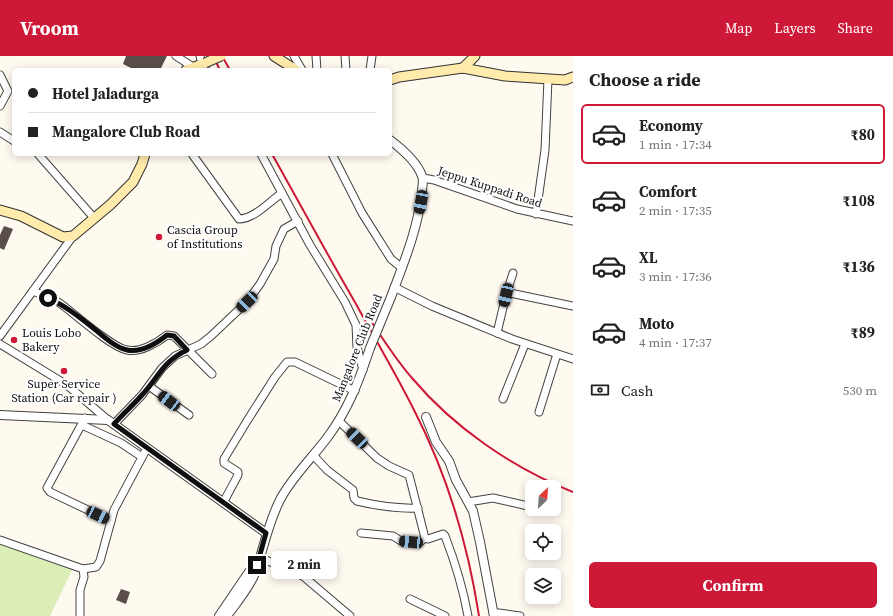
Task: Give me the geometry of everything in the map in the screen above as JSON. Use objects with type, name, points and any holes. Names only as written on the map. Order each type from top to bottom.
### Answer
[{"type":"main road","points":[[199,65],[221,56]]},
{"type":"main road","points":[[274,56],[293,68]]},
{"type":"main road","points":[[463,68],[476,56]]},
{"type":"main road","points":[[392,79],[399,77],[463,68],[505,76],[565,80],[573,77]]},
{"type":"main road","points":[[0,210],[21,216],[63,237],[73,236],[133,182],[144,156]]},
{"type":"street","points":[[176,56],[199,65]]},
{"type":"street","points":[[294,56],[301,68]]},
{"type":"street","points":[[316,56],[317,68]]},
{"type":"street","points":[[345,56],[346,68]]},
{"type":"street","points":[[370,68],[372,56]]},
{"type":"street","points":[[0,75],[8,91],[0,106]]},
{"type":"street","points":[[536,214],[545,150],[548,79]]},
{"type":"street","points":[[0,132],[12,140]]},
{"type":"street","points":[[392,142],[418,167],[423,178]]},
{"type":"street","points":[[40,156],[94,218]]},
{"type":"street","points":[[193,156],[239,219],[247,219],[255,215],[282,193]]},
{"type":"street","points":[[262,156],[310,245],[345,302],[356,325],[357,347],[363,370]]},
{"type":"street","points":[[333,156],[362,213],[391,259],[402,268]]},
{"type":"street","name":"Jeppu Kuppadi Road","points":[[423,178],[434,180],[517,209],[573,221]]},
{"type":"street","name":"Mangalore Club Road","points":[[227,616],[255,574],[266,533],[280,499],[292,481],[339,421],[355,391],[370,348],[413,239],[421,202],[423,178]]},
{"type":"street","points":[[0,416],[84,422],[111,422],[142,395],[162,368],[175,356],[201,344],[247,302],[260,284],[274,259],[276,246],[284,229],[298,221]]},
{"type":"street","points":[[0,336],[73,236]]},
{"type":"street","points":[[497,333],[513,273]]},
{"type":"street","points":[[394,287],[432,306],[497,333],[525,344],[573,358]]},
{"type":"street","points":[[33,291],[59,303],[105,337],[127,350],[135,351],[160,341],[167,335],[174,336],[212,374]]},
{"type":"street","points":[[506,295],[510,293],[573,306]]},
{"type":"street","points":[[0,344],[67,385],[111,422],[266,533]]},
{"type":"street","points":[[503,399],[525,344]]},
{"type":"street","points":[[539,412],[557,354]]},
{"type":"street","points":[[223,503],[238,475],[238,472],[224,462],[224,459],[275,377],[287,362],[295,362],[355,391]]},
{"type":"street","points":[[149,386],[189,416]]},
{"type":"street","points":[[426,416],[436,442],[449,461],[456,480],[473,511],[493,615],[499,613],[520,616]]},
{"type":"street","points":[[339,421],[377,458],[389,466],[409,475],[418,508],[420,525],[425,538]]},
{"type":"street","points":[[84,422],[142,457]]},
{"type":"street","points":[[84,422],[47,488],[50,492],[111,521]]},
{"type":"street","points":[[0,540],[83,569],[96,567],[100,561],[111,521],[124,489],[146,448]]},
{"type":"street","points":[[313,455],[327,470],[353,490],[354,498],[357,501],[380,507],[400,509],[418,508]]},
{"type":"street","points":[[468,502],[493,498],[525,505]]},
{"type":"street","points":[[361,533],[394,536],[402,541],[420,542],[425,538],[428,539],[443,534],[445,536],[464,593],[468,616]]},
{"type":"street","points":[[259,557],[303,576],[350,616]]},
{"type":"street","name":"Mangalore Club Road","points":[[219,616],[259,557]]},
{"type":"street","points":[[80,616],[80,590],[84,577],[83,569]]},
{"type":"street","points":[[410,599],[445,616]]},
{"type":"green space","points":[[0,544],[72,570],[50,616],[0,616]]},
{"type":"building","points":[[126,56],[167,56],[161,68],[131,68],[123,64]]},
{"type":"building","points":[[4,226],[13,229],[4,250],[0,248],[0,235]]},
{"type":"building","points":[[312,555],[322,559],[315,574],[306,570]]},
{"type":"building","points":[[121,589],[130,592],[126,604],[116,600]]},
{"type":"railway","points":[[213,56],[219,68]]},
{"type":"railway","points":[[222,56],[229,68]]},
{"type":"railway","points":[[273,156],[393,370],[426,434],[437,459],[455,510],[469,563],[479,616]]},
{"type":"railway","points":[[371,321],[406,371],[446,414],[486,445],[507,459],[528,471],[573,492]]},
{"type":"place","name":"Cascia Group of Institutions","points":[[159,237]]},
{"type":"place","name":"Louis Lobo Bakery","points":[[14,340]]},
{"type":"place","name":"Super Service Station (Car repair )","points":[[64,371]]},
{"type":"route","points":[[48,298],[59,303],[115,345],[127,350],[135,351],[147,347],[160,341],[167,335],[174,336],[187,350],[175,356],[162,368],[142,395],[114,424],[266,533],[257,565]]}]
